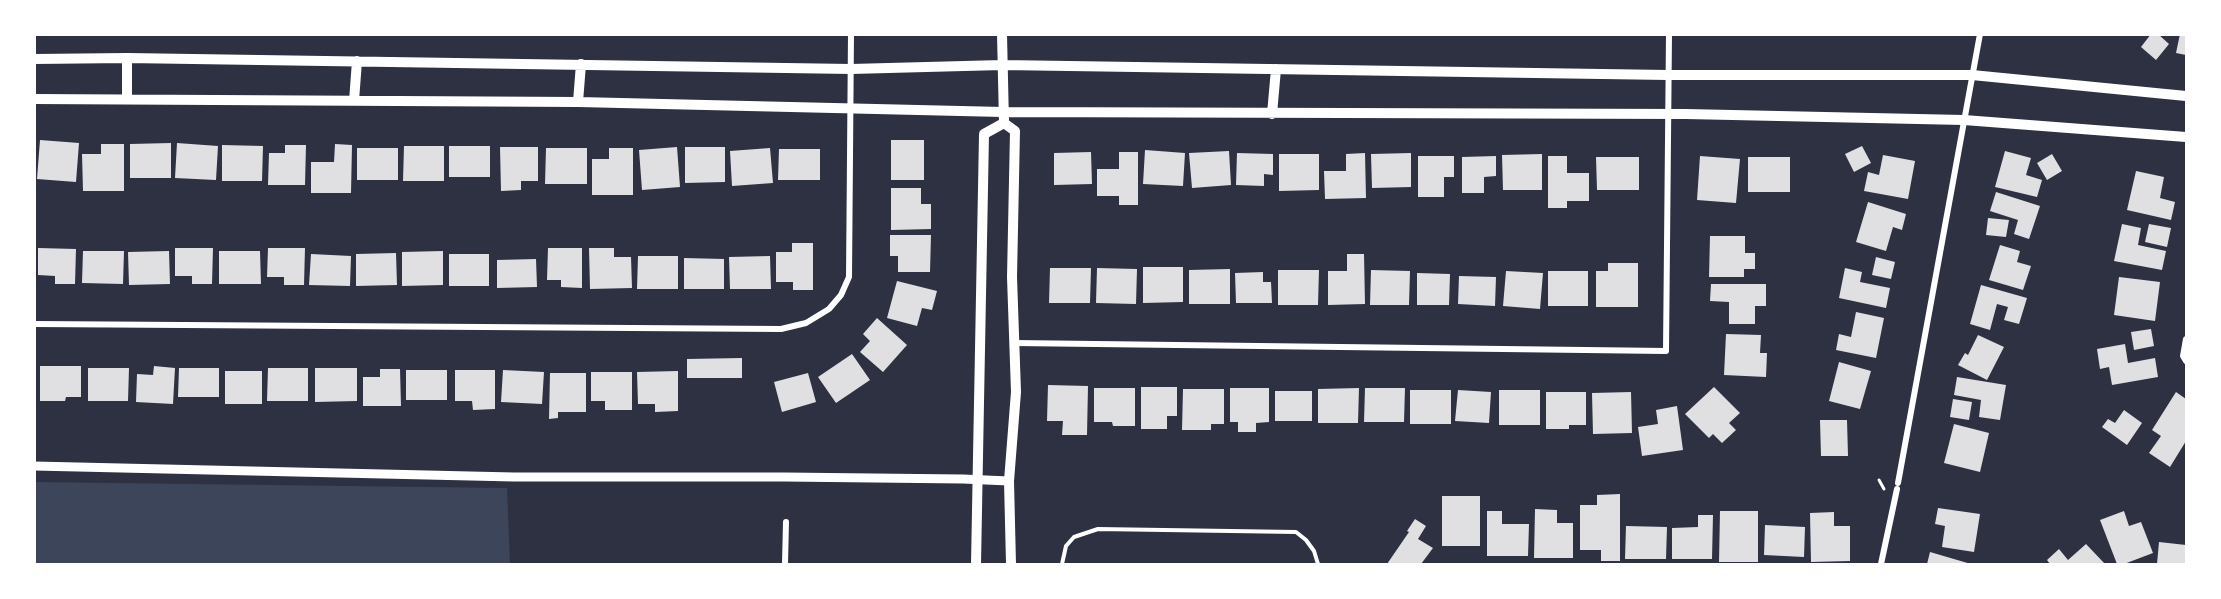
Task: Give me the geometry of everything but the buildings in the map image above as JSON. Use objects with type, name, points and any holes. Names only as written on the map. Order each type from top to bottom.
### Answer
[{"type":"main road","points":[[1002,34],[1004,118],[1015,131],[1012,277],[1016,392],[1009,481],[1011,564]]},
{"type":"main road","points":[[34,59],[127,58],[851,69],[1002,65],[1668,75],[1972,75],[2187,96]]},
{"type":"main road","points":[[127,58],[127,99]]},
{"type":"main road","points":[[354,101],[357,61]]},
{"type":"main road","points":[[579,102],[581,64]]},
{"type":"main road","points":[[1272,114],[1276,69]]},
{"type":"main road","points":[[34,99],[579,102],[851,108],[1004,118],[1272,114],[1670,114],[1964,120],[2187,137]]},
{"type":"main road","points":[[976,564],[984,134],[1004,118]]},
{"type":"street","points":[[34,324],[781,329],[806,323],[829,309],[841,295],[849,277],[851,34]]},
{"type":"street","points":[[1014,343],[1666,351],[1669,34]]},
{"type":"street","points":[[1881,564],[1980,34]]},
{"type":"street","points":[[2187,339],[2182,356],[2187,361]]},
{"type":"street","points":[[34,466],[514,477],[1009,481]]},
{"type":"street","points":[[785,564],[786,522]]},
{"type":"lane","points":[[1062,564],[1066,546],[1074,537],[1098,529],[1296,532],[1314,551],[1318,564]]},
{"type":"path","points":[[1879,480],[1884,489]]},
{"type":"shaded area","points":[[35,482],[507,488],[510,564],[35,564]]}]
